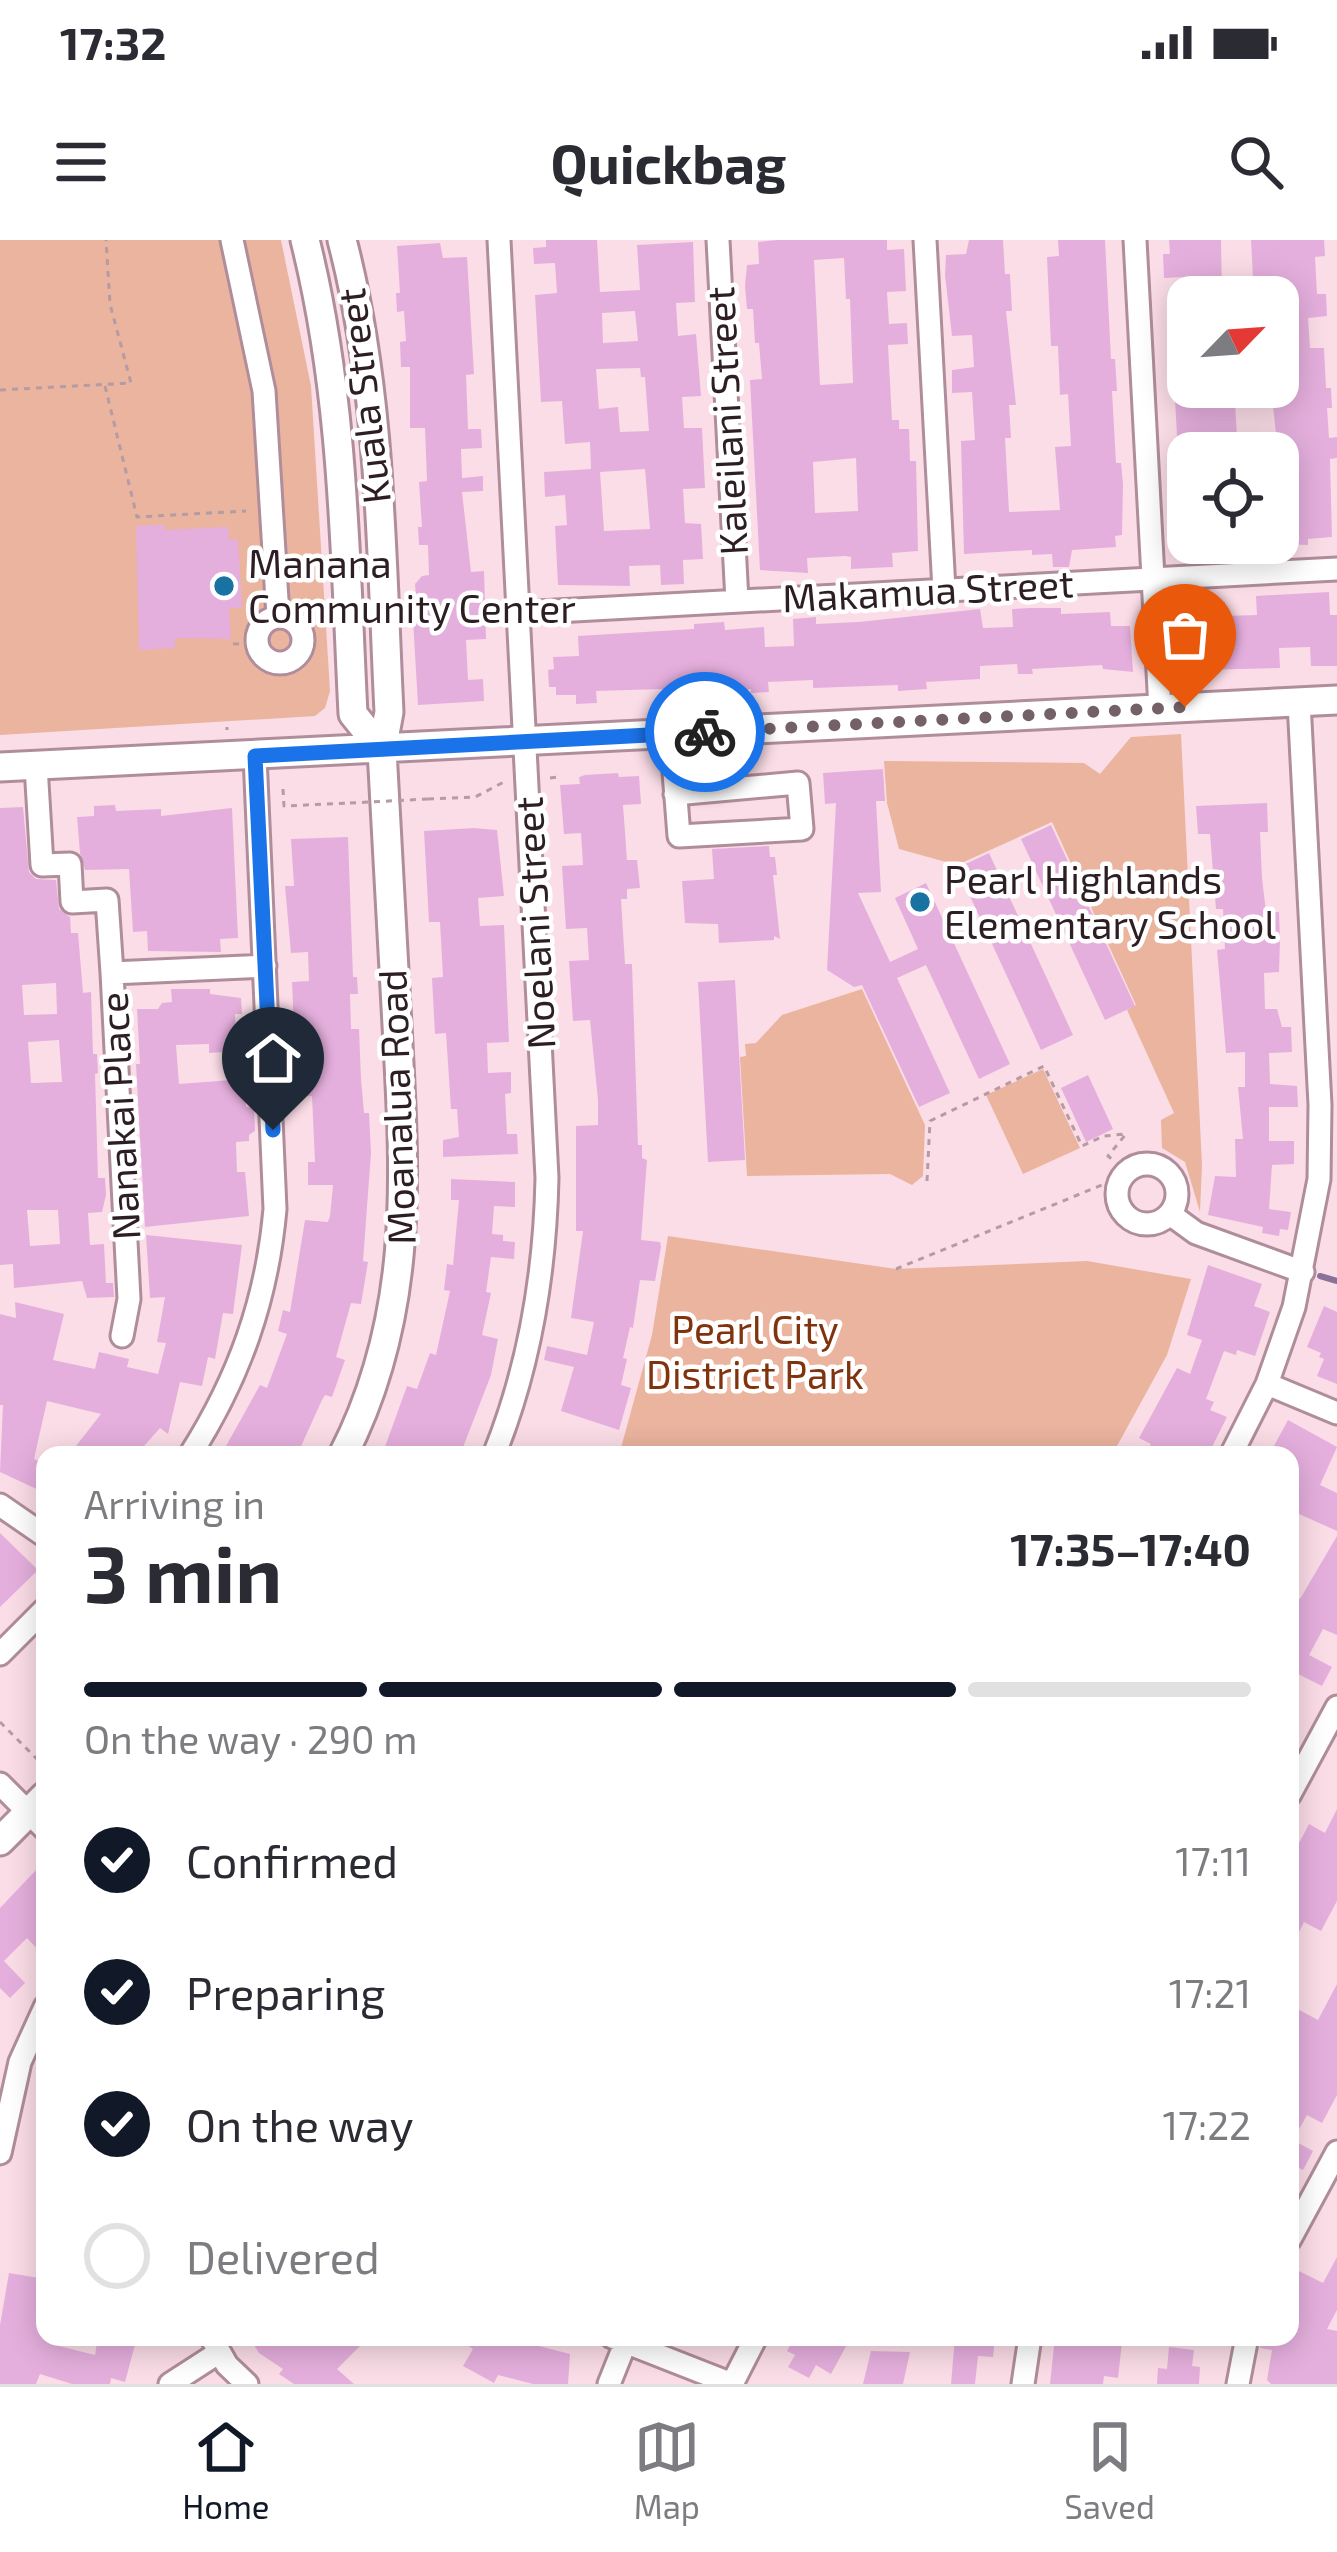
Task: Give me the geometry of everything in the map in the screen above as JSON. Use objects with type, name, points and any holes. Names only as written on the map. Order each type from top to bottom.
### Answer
[{"type":"main road","name":"Kuala Street","points":[[305,240],[332,373],[353,714],[382,750]]},
{"type":"main road","name":"Kuala Street","points":[[342,240],[360,323],[375,443],[389,712],[382,750]]},
{"type":"main road","points":[[0,767],[1337,700]]},
{"type":"main road","name":"Moanalua Road","points":[[347,1446],[363,1412],[396,1301],[403,1228],[382,750]]},
{"type":"main road","points":[[0,1841],[36,1815]]},
{"type":"street","points":[[232,240],[264,391],[278,616]]},
{"type":"street","name":"Noelani Street","points":[[497,1446],[532,1333],[546,1235],[545,1105],[499,240]]},
{"type":"street","name":"Kaleilani Street","points":[[718,240],[737,601]]},
{"type":"street","points":[[925,240],[944,590]]},
{"type":"street","points":[[1135,240],[1160,709]]},
{"type":"street","name":"Makamua Street","points":[[520,613],[1337,569]]},
{"type":"street","points":[[278,616],[299,626],[304,642],[297,656],[274,662],[261,653],[257,643],[263,623],[278,616]]},
{"type":"street","points":[[1236,1446],[1267,1384],[1303,1272],[1328,1160],[1299,702]]},
{"type":"street","points":[[671,734],[675,794],[679,836],[802,829],[797,783],[675,794]]},
{"type":"street","points":[[195,1446],[239,1365],[253,1328],[272,1246],[275,1171],[255,756]]},
{"type":"street","points":[[36,766],[42,866],[70,864],[72,902],[107,900],[112,973]]},
{"type":"street","name":"Nanakai Place","points":[[122,1336],[128,1299],[112,973],[265,966]]},
{"type":"street","points":[[1147,1164],[1165,1170],[1176,1186],[1170,1214],[1154,1224],[1134,1221],[1120,1207],[1118,1187],[1129,1171],[1147,1164]]},
{"type":"street","points":[[1170,1214],[1196,1233],[1303,1272]]},
{"type":"street","points":[[1267,1384],[1337,1414]]},
{"type":"street","points":[[0,1505],[36,1530]]},
{"type":"street","points":[[0,1654],[36,1618]]},
{"type":"street","points":[[1299,1777],[1337,1707]]},
{"type":"street","points":[[0,1784],[36,1809]]},
{"type":"street","points":[[1,2142],[20,2062],[36,2027]]},
{"type":"street","points":[[1299,2223],[1337,2152]]},
{"type":"street","points":[[170,2384],[213,2346]]},
{"type":"street","points":[[215,2346],[248,2384]]},
{"type":"street","points":[[609,2384],[617,2346]]},
{"type":"street","points":[[634,2346],[732,2384],[751,2346]]},
{"type":"street","points":[[1023,2384],[1029,2346]]},
{"type":"street","points":[[1238,2384],[1245,2346]]},
{"type":"path","points":[[0,390],[130,382],[110,304],[106,240]]},
{"type":"path","points":[[104,384],[137,517],[246,512]]},
{"type":"path","points":[[233,644],[257,643]]},
{"type":"path","points":[[550,778],[557,777],[556,772]]},
{"type":"path","points":[[284,789],[284,806],[291,806],[476,796],[504,782]]},
{"type":"path","points":[[927,1181],[930,1121],[1045,1066],[1082,1146],[1104,1136],[1126,1134],[1108,1156],[1115,1162]]},
{"type":"path","points":[[896,1268],[1102,1185],[1118,1187]]},
{"type":"path","points":[[0,1722],[36,1758]]},
{"type":"green space","points":[[0,240],[281,240],[311,386],[330,691],[325,708],[315,716],[0,735]]},
{"type":"green space","points":[[1181,734],[1202,1165],[1200,1212],[1185,1162],[1162,1148],[1161,1120],[1174,1113],[1127,1010],[1136,1005],[1052,822],[957,865],[899,849],[887,803],[884,761],[1084,763],[1100,774],[1131,737]]},
{"type":"green space","points":[[862,989],[925,1125],[923,1176],[912,1185],[890,1174],[747,1176],[740,1057],[746,1056],[745,1044],[756,1043],[782,1015]]},
{"type":"green space","points":[[1043,1069],[1080,1148],[1023,1174],[986,1095]]},
{"type":"green space","name":"Pearl City District Park","points":[[668,1236],[896,1269],[1087,1261],[1191,1279],[1167,1355],[1117,1446],[621,1446],[652,1335]]},
{"type":"building","points":[[546,240],[597,240],[600,292],[640,290],[637,245],[693,242],[695,302],[676,303],[678,336],[696,334],[701,396],[682,397],[684,428],[702,428],[705,488],[683,489],[685,523],[701,524],[703,559],[683,560],[684,584],[661,585],[660,565],[629,566],[630,586],[558,585],[555,526],[567,525],[565,495],[545,497],[544,472],[591,469],[590,442],[565,444],[562,401],[541,402],[535,295],[557,293],[555,263],[534,264],[533,248],[546,247]],"holes":[[[635,311],[638,341],[603,343],[602,313]],[[640,368],[645,377],[649,431],[620,432],[618,407],[599,409],[596,369]],[[645,469],[650,529],[604,531],[600,472]]]},
{"type":"building","points":[[887,240],[887,250],[904,249],[906,291],[887,292],[889,324],[907,323],[908,344],[888,345],[892,420],[899,420],[899,429],[909,429],[910,461],[916,461],[918,551],[892,553],[893,567],[851,569],[851,557],[845,556],[807,558],[808,573],[760,570],[750,380],[762,379],[753,309],[747,309],[745,286],[747,265],[759,264],[758,242]],"holes":[[[844,258],[853,383],[820,385],[814,260]],[[856,458],[858,511],[815,513],[813,462]]]},
{"type":"building","points":[[969,240],[1003,240],[1005,274],[1010,274],[1012,311],[1006,311],[1016,405],[1009,405],[1011,438],[1005,438],[1009,512],[1060,510],[1055,447],[1071,446],[1068,394],[1060,395],[1058,346],[1051,346],[1047,257],[1059,256],[1058,240],[1105,240],[1117,391],[1112,391],[1116,463],[1121,463],[1123,484],[1122,535],[1115,536],[1116,547],[1072,550],[1069,567],[1053,567],[1052,554],[1032,555],[1032,550],[964,554],[961,441],[975,440],[972,392],[952,393],[952,370],[974,367],[972,335],[952,336],[945,275],[946,255],[966,254]]},
{"type":"building","points":[[1169,240],[1221,240],[1222,276],[1164,278],[1163,254],[1170,254]]},
{"type":"building","points":[[1251,240],[1324,240],[1325,256],[1315,257],[1317,294],[1326,294],[1327,316],[1308,318],[1310,348],[1324,348],[1326,388],[1331,388],[1329,438],[1337,437],[1337,458],[1330,459],[1332,537],[1308,539],[1308,545],[1299,545],[1299,432],[1276,432],[1273,408],[1299,408],[1299,276],[1253,276]]},
{"type":"building","points":[[440,243],[443,258],[467,257],[474,374],[466,375],[468,429],[481,429],[482,448],[461,449],[462,478],[483,476],[483,491],[462,492],[471,572],[484,571],[486,639],[466,640],[468,680],[483,679],[484,701],[418,705],[415,584],[429,575],[428,545],[419,545],[418,527],[422,527],[419,482],[427,481],[425,428],[410,428],[410,367],[401,367],[400,342],[406,341],[404,311],[397,312],[397,246]]},
{"type":"building","points":[[1175,408],[1235,408],[1237,432],[1177,432]]},
{"type":"building","name":"Manana Community Center","points":[[164,525],[165,530],[228,527],[229,540],[238,539],[242,608],[229,608],[231,639],[175,638],[175,648],[139,650],[136,526]]},
{"type":"building","points":[[1329,592],[1330,615],[1337,615],[1337,666],[1311,666],[1310,647],[1279,648],[1280,668],[1194,670],[1192,623],[1204,622],[1203,603],[1225,602],[1225,616],[1257,615],[1256,596]]},
{"type":"building","points":[[1061,608],[1061,614],[1110,612],[1111,626],[1130,626],[1133,672],[1103,669],[1102,665],[1018,674],[1017,664],[980,666],[980,679],[926,682],[927,689],[898,691],[898,685],[813,688],[813,680],[768,682],[769,692],[751,693],[751,689],[699,692],[698,688],[596,691],[597,703],[576,704],[576,695],[556,695],[556,687],[549,687],[553,657],[579,656],[578,636],[694,629],[694,624],[724,622],[725,630],[764,627],[765,647],[794,646],[793,619],[816,617],[816,624],[859,622],[980,609],[983,628],[1013,627],[1012,609]]},
{"type":"building","points":[[883,769],[885,801],[876,801],[881,892],[858,893],[890,962],[918,949],[895,898],[926,883],[1010,1064],[979,1079],[926,965],[897,978],[950,1093],[919,1107],[862,985],[854,987],[827,970],[836,803],[825,804],[823,773]]},
{"type":"building","points":[[618,773],[619,777],[639,776],[641,804],[623,805],[627,860],[637,860],[640,888],[627,889],[627,899],[621,899],[625,964],[632,964],[638,1145],[647,1160],[641,1240],[660,1242],[661,1247],[655,1281],[640,1280],[623,1358],[627,1359],[621,1385],[631,1388],[619,1430],[561,1411],[574,1367],[544,1360],[547,1346],[587,1355],[594,1322],[571,1318],[583,1231],[576,1231],[576,1126],[598,1125],[598,1100],[590,1020],[573,1021],[569,961],[589,960],[587,928],[566,929],[562,866],[583,865],[581,833],[564,834],[560,785],[580,784],[579,777],[585,775]]},
{"type":"building","points":[[1267,803],[1268,832],[1260,832],[1262,878],[1266,912],[1279,912],[1280,940],[1279,972],[1264,973],[1265,1009],[1277,1009],[1282,1027],[1291,1027],[1292,1052],[1269,1053],[1270,1084],[1297,1086],[1298,1107],[1269,1107],[1269,1141],[1294,1141],[1294,1164],[1272,1165],[1269,1209],[1291,1212],[1288,1230],[1280,1229],[1279,1236],[1262,1233],[1263,1227],[1208,1215],[1215,1176],[1236,1177],[1235,1139],[1243,1139],[1238,1087],[1245,1087],[1245,1052],[1226,1053],[1217,950],[1225,949],[1223,909],[1216,909],[1210,834],[1198,834],[1196,806]]},
{"type":"building","points":[[115,805],[116,811],[161,809],[161,816],[232,808],[238,938],[220,939],[221,952],[148,951],[147,931],[133,932],[129,869],[85,870],[77,817],[94,816],[94,806]]},
{"type":"building","points":[[23,807],[29,872],[36,879],[56,880],[59,909],[70,917],[71,933],[78,933],[83,993],[91,992],[98,1073],[98,1178],[105,1178],[106,1195],[102,1212],[88,1213],[90,1245],[104,1244],[106,1283],[113,1283],[114,1297],[87,1298],[82,1281],[14,1288],[13,1264],[0,1265],[0,808]],"holes":[[[56,983],[57,1014],[24,1015],[22,985]],[[59,1040],[62,1082],[31,1083],[28,1042]],[[27,1210],[58,1210],[60,1244],[30,1246]]]},
{"type":"building","points":[[1051,825],[1135,1006],[1105,1020],[1021,839]]},
{"type":"building","points":[[497,830],[504,896],[478,898],[480,926],[504,925],[509,1042],[487,1043],[488,1073],[511,1072],[511,1093],[505,1094],[507,1134],[517,1134],[518,1154],[443,1157],[443,1140],[459,1137],[457,1109],[451,1109],[446,1033],[435,1034],[432,978],[443,977],[440,922],[429,922],[424,831]]},
{"type":"building","points":[[348,837],[353,977],[357,977],[358,994],[350,994],[351,1029],[359,1029],[371,1153],[363,1261],[368,1262],[361,1304],[351,1303],[336,1357],[345,1360],[332,1397],[325,1395],[301,1446],[226,1446],[260,1385],[267,1388],[287,1334],[278,1331],[283,1310],[290,1312],[305,1220],[328,1222],[330,1216],[333,1185],[308,1185],[308,1162],[315,1162],[312,1096],[298,1097],[301,1047],[295,1048],[292,982],[309,981],[308,952],[291,953],[285,886],[294,886],[291,839]]},
{"type":"building","points":[[769,846],[770,857],[775,857],[780,939],[719,943],[718,924],[685,923],[682,881],[714,879],[712,849]]},
{"type":"building","points":[[989,853],[1073,1035],[1041,1050],[957,868]]},
{"type":"building","points":[[735,980],[745,1160],[708,1162],[698,982]]},
{"type":"building","points":[[171,989],[210,989],[210,994],[241,998],[242,1014],[235,1014],[237,1051],[209,1053],[209,1044],[176,1045],[179,1084],[245,1079],[246,1107],[254,1107],[255,1131],[249,1141],[236,1142],[237,1172],[245,1172],[249,1216],[145,1227],[137,1009],[158,1009],[172,1002]]},
{"type":"building","points":[[1088,1075],[1113,1129],[1086,1142],[1061,1088]]},
{"type":"building","points":[[451,1179],[515,1182],[515,1207],[494,1206],[492,1234],[515,1242],[514,1259],[491,1257],[486,1292],[491,1293],[482,1335],[498,1339],[491,1375],[463,1446],[385,1446],[407,1386],[417,1389],[430,1353],[436,1355],[450,1291],[444,1290],[447,1264],[453,1265],[459,1200],[451,1200]]},
{"type":"building","points":[[146,1235],[242,1245],[233,1314],[223,1313],[215,1359],[208,1357],[202,1386],[180,1382],[168,1434],[160,1428],[144,1446],[76,1446],[101,1414],[47,1401],[34,1459],[36,1489],[0,1472],[0,1314],[16,1318],[15,1302],[64,1314],[53,1360],[95,1369],[99,1352],[129,1359],[127,1367],[158,1374],[166,1343],[157,1342],[165,1297],[150,1298]]},
{"type":"building","points":[[1208,1265],[1262,1284],[1254,1306],[1270,1312],[1255,1356],[1224,1351],[1206,1399],[1214,1402],[1210,1410],[1227,1417],[1212,1446],[1150,1446],[1139,1438],[1177,1368],[1190,1374],[1202,1340],[1187,1335]]},
{"type":"building","points":[[1324,1306],[1337,1312],[1337,1384],[1317,1376],[1324,1359],[1307,1347]]},
{"type":"building","points":[[1288,1420],[1337,1447],[1320,1485],[1337,1493],[1337,1531],[1299,1514],[1299,1446],[1274,1446]]},
{"type":"building","points":[[0,1533],[36,1572],[0,1607]]},
{"type":"building","points":[[1337,1536],[1337,1635],[1323,1629],[1309,1655],[1332,1667],[1322,1686],[1299,1674],[1300,1599]]},
{"type":"building","points":[[1337,1809],[1337,1901],[1321,1931],[1304,1922],[1299,1932],[1299,1843],[1309,1824],[1325,1833]]},
{"type":"building","points":[[36,1870],[36,1948],[27,1938],[4,1961],[25,1983],[10,1998],[0,1988],[0,1908]]},
{"type":"building","points":[[1337,1984],[1337,2095],[1322,2123],[1307,2115],[1299,2129],[1299,2010],[1318,2020]]},
{"type":"building","points":[[1299,2143],[1313,2151],[1303,2170],[1299,2168]]},
{"type":"building","points":[[1337,2257],[1337,2310],[1327,2329],[1337,2331],[1337,2384],[1271,2384],[1267,2380],[1272,2350],[1260,2346],[1299,2346],[1299,2271],[1323,2283]]},
{"type":"building","points":[[9,2273],[36,2278],[36,2346],[95,2355],[96,2346],[135,2346],[125,2382],[111,2378],[110,2384],[72,2384],[40,2374],[36,2384],[0,2384],[0,2325]]},
{"type":"building","points":[[255,2346],[360,2346],[337,2369],[354,2384],[294,2384],[279,2374],[283,2369]]},
{"type":"building","points":[[468,2346],[539,2346],[570,2354],[568,2384],[533,2384],[498,2375],[494,2383],[463,2366],[473,2349]]},
{"type":"building","points":[[790,2346],[846,2346],[831,2374],[816,2365],[809,2378],[788,2367],[795,2355],[787,2351]]},
{"type":"building","points":[[954,2346],[994,2346],[993,2357],[978,2356],[975,2384],[951,2384]]},
{"type":"building","points":[[1054,2346],[1122,2346],[1118,2378],[1104,2376],[1103,2384],[1050,2384]]},
{"type":"building","points":[[1169,2347],[1194,2350],[1192,2366],[1200,2367],[1199,2384],[1157,2384],[1158,2368],[1167,2369]]},
{"type":"building","points":[[871,2351],[910,2352],[903,2384],[863,2384]]},
{"type":"waterway","points":[[1320,1276],[1337,1281]]},
{"type":"way so far","points":[[705,732],[1185,707]]},
{"type":"place","name":"Manana Community Center","points":[[224,586]]},
{"type":"place","name":"Pearl Highlands Elementary School","points":[[920,902]]},
{"type":"route","points":[[273,1130],[255,756],[705,732]]}]
